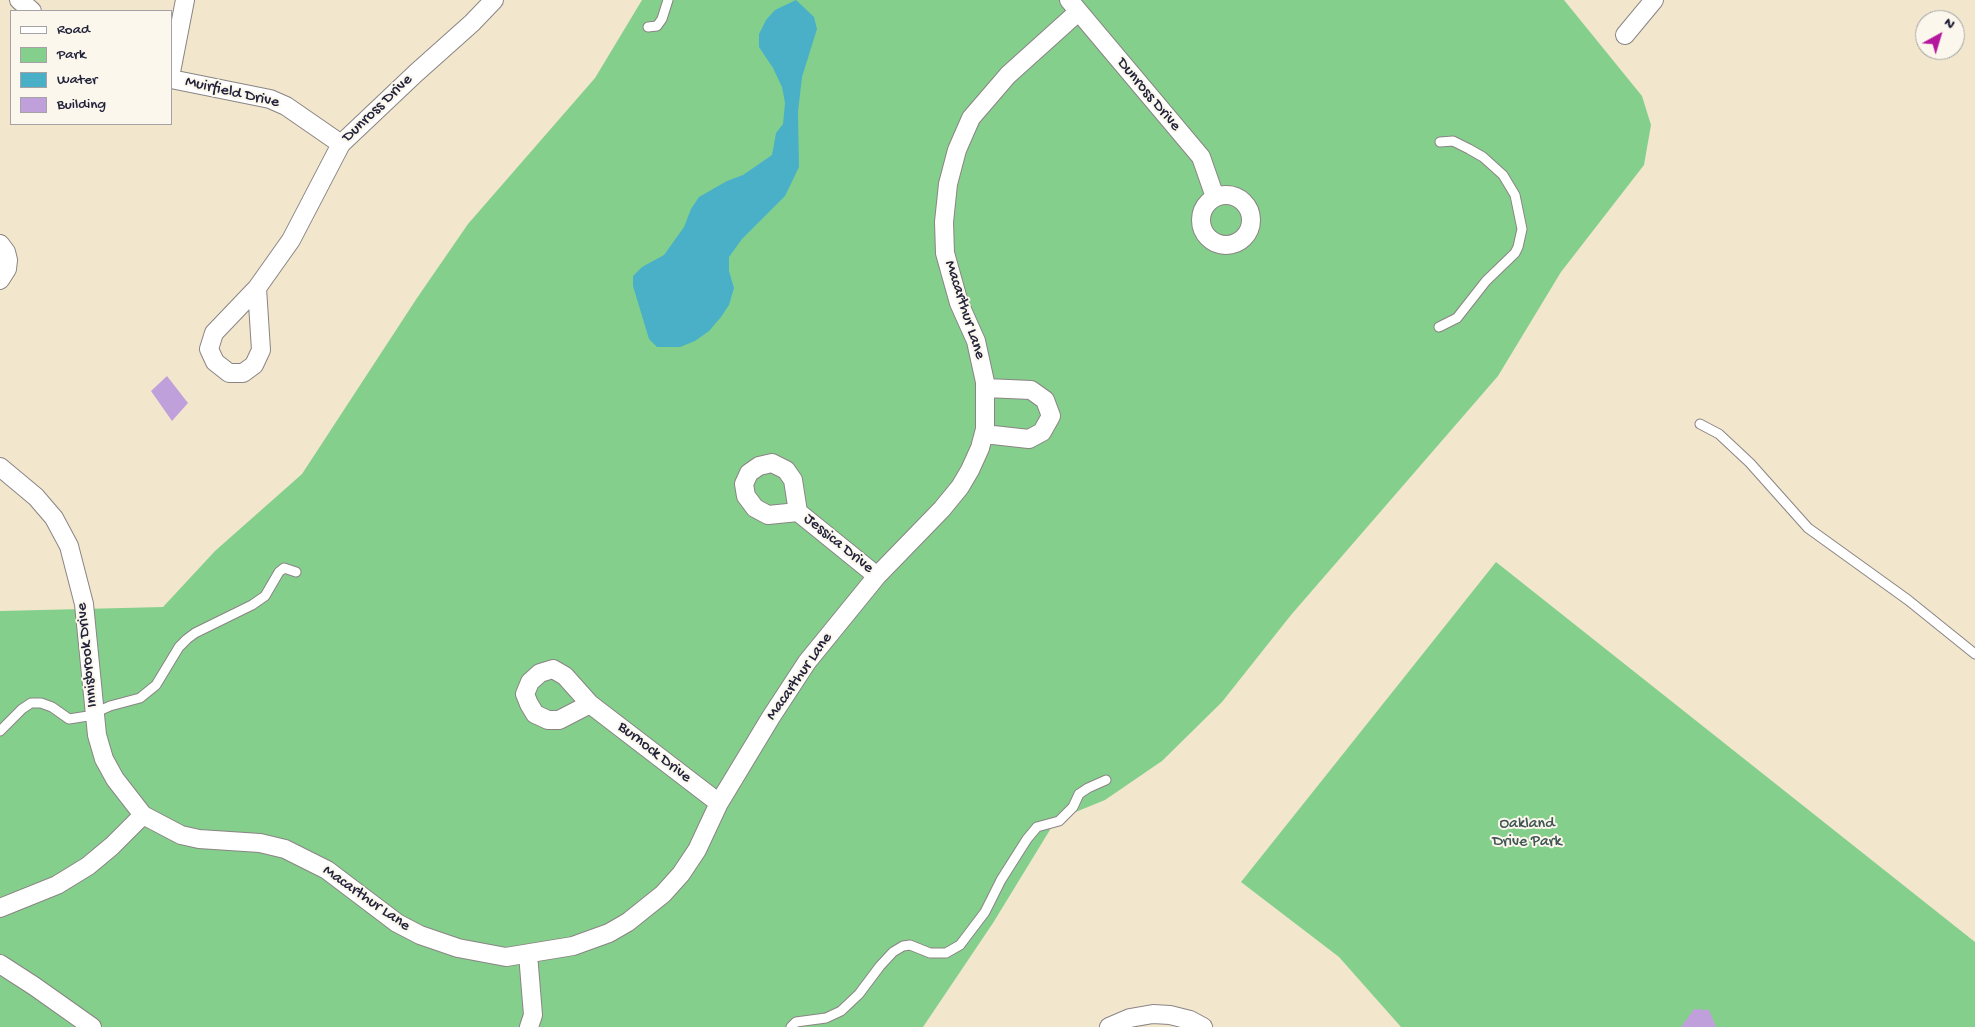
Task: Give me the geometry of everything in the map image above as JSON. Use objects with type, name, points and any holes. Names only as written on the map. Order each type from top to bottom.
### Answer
[{"type":"street","points":[[19,0],[31,10]]},
{"type":"street","points":[[172,67],[186,0]]},
{"type":"street","name":"Dunross Drive","points":[[257,288],[291,240],[341,144],[472,23],[494,0]]},
{"type":"street","points":[[1625,35],[1654,0]]},
{"type":"street","name":"Dunross Drive","points":[[1074,6],[1201,157],[1215,197]]},
{"type":"street","name":"Macarthur Lane","points":[[181,835],[199,839],[260,844],[285,849],[327,870],[397,923],[420,935],[485,954],[506,957],[573,946],[609,933],[628,922],[663,894],[681,874],[697,850],[719,803],[770,717],[807,662],[878,576],[942,509],[960,487],[980,448],[984,434],[986,388],[976,342],[959,303],[945,253],[944,222],[948,184],[957,150],[971,118],[1008,75],[1074,6]]},
{"type":"street","name":"Muirfield Drive","points":[[172,80],[270,99],[286,106],[341,144]]},
{"type":"street","points":[[0,244],[6,252],[8,260],[7,269],[0,280]]},
{"type":"street","points":[[984,434],[1029,439],[1042,432],[1051,416],[1045,400],[1031,390],[986,388]]},
{"type":"street","name":"Innisbrook Drive","points":[[0,467],[36,497],[54,518],[70,546],[84,604],[97,735],[104,759],[115,779],[143,815],[181,835]]},
{"type":"street","name":"Jessica Drive","points":[[798,512],[878,576]]},
{"type":"street","name":"Burnock Drive","points":[[590,704],[719,803]]},
{"type":"street","points":[[0,908],[57,885],[88,866],[112,846],[143,815]]},
{"type":"street","points":[[528,954],[533,1015],[529,1027]]},
{"type":"street","points":[[0,964],[92,1027]]},
{"type":"street","points":[[1110,1027],[1130,1018],[1153,1014],[1170,1015],[1190,1020],[1203,1027]]},
{"type":"lane","points":[[648,27],[657,26],[668,0]]},
{"type":"lane","points":[[1439,327],[1457,318],[1486,281],[1515,253],[1522,229],[1515,195],[1503,175],[1483,157],[1469,149],[1453,141],[1440,142]]},
{"type":"lane","points":[[1700,424],[1719,434],[1750,463],[1808,528],[1908,600],[1975,654]]},
{"type":"lane","points":[[0,731],[22,709],[31,703],[41,703],[52,707],[69,719],[95,714],[110,706],[134,701],[152,690],[162,677],[179,647],[187,638],[195,632],[252,605],[265,596],[279,572],[284,568],[296,572]]},
{"type":"lane","points":[[791,1027],[796,1022],[826,1018],[841,1011],[859,994],[893,952],[903,946],[910,945],[930,953],[946,953],[960,945],[984,912],[1001,880],[1027,839],[1037,827],[1060,821],[1072,807],[1079,794],[1106,780]]},
{"type":"green space","points":[[642,0],[1564,0],[1642,96],[1651,125],[1644,165],[1561,272],[1498,376],[1291,615],[1222,702],[1162,761],[1105,800],[1056,820],[993,923],[923,1027],[0,1027],[0,611],[163,607],[215,551],[302,474],[417,298],[468,224],[595,78]]},
{"type":"green space","name":"Oakland Drive Park","points":[[1496,562],[1975,942],[1975,1027],[1401,1027],[1339,957],[1241,882]]},
{"type":"water","points":[[796,0],[814,17],[817,29],[802,77],[798,112],[799,167],[785,196],[742,239],[729,257],[729,271],[734,288],[729,305],[721,317],[709,331],[695,341],[680,347],[657,347],[649,339],[633,286],[633,276],[642,267],[664,255],[684,227],[691,209],[699,197],[727,181],[743,175],[772,155],[776,133],[783,124],[785,103],[782,87],[773,68],[759,47],[759,34],[766,20],[775,10]]},
{"type":"building","points":[[167,376],[188,403],[172,421],[151,391]]},
{"type":"building","points":[[1694,1009],[1709,1010],[1716,1027],[1681,1027]]}]
